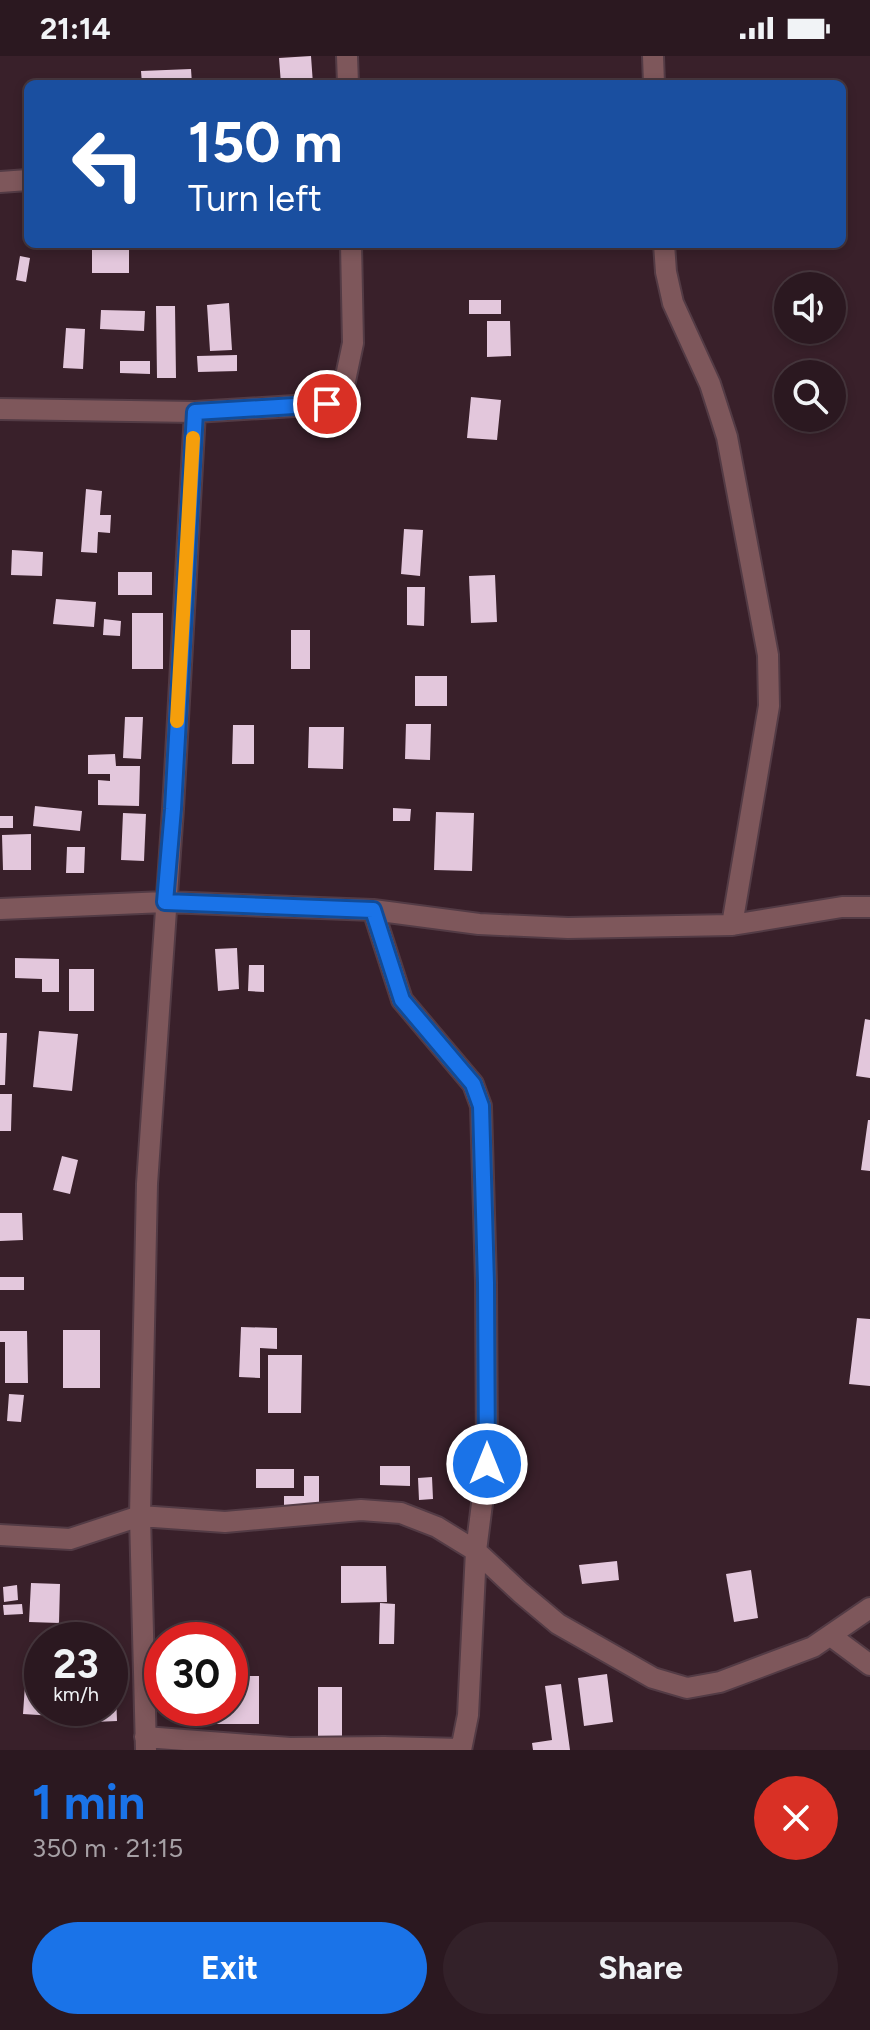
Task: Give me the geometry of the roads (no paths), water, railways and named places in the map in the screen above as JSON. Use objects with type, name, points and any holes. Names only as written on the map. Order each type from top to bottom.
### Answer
[{"type":"street","points":[[347,56],[348,80]]},
{"type":"street","points":[[653,56],[654,80]]},
{"type":"street","points":[[0,182],[24,180]]},
{"type":"street","points":[[0,409],[195,412],[327,404],[345,381],[353,343],[351,248]]},
{"type":"street","points":[[665,248],[673,303],[710,384],[727,437],[768,655],[769,706],[732,925]]},
{"type":"street","points":[[195,412],[173,809],[147,1184],[140,1516],[146,1744],[461,1750],[468,1715],[476,1551],[487,1464],[481,1106],[473,1084],[402,1000],[373,910]]},
{"type":"street","points":[[0,909],[165,902],[373,910],[479,924],[568,928],[732,925],[842,907],[870,907]]},
{"type":"street","points":[[0,1535],[70,1539],[140,1516],[225,1522],[361,1510],[401,1513],[437,1527],[476,1551],[558,1624],[653,1678],[687,1688],[720,1682],[813,1647],[870,1608]]},
{"type":"street","points":[[831,1636],[870,1665]]}]
